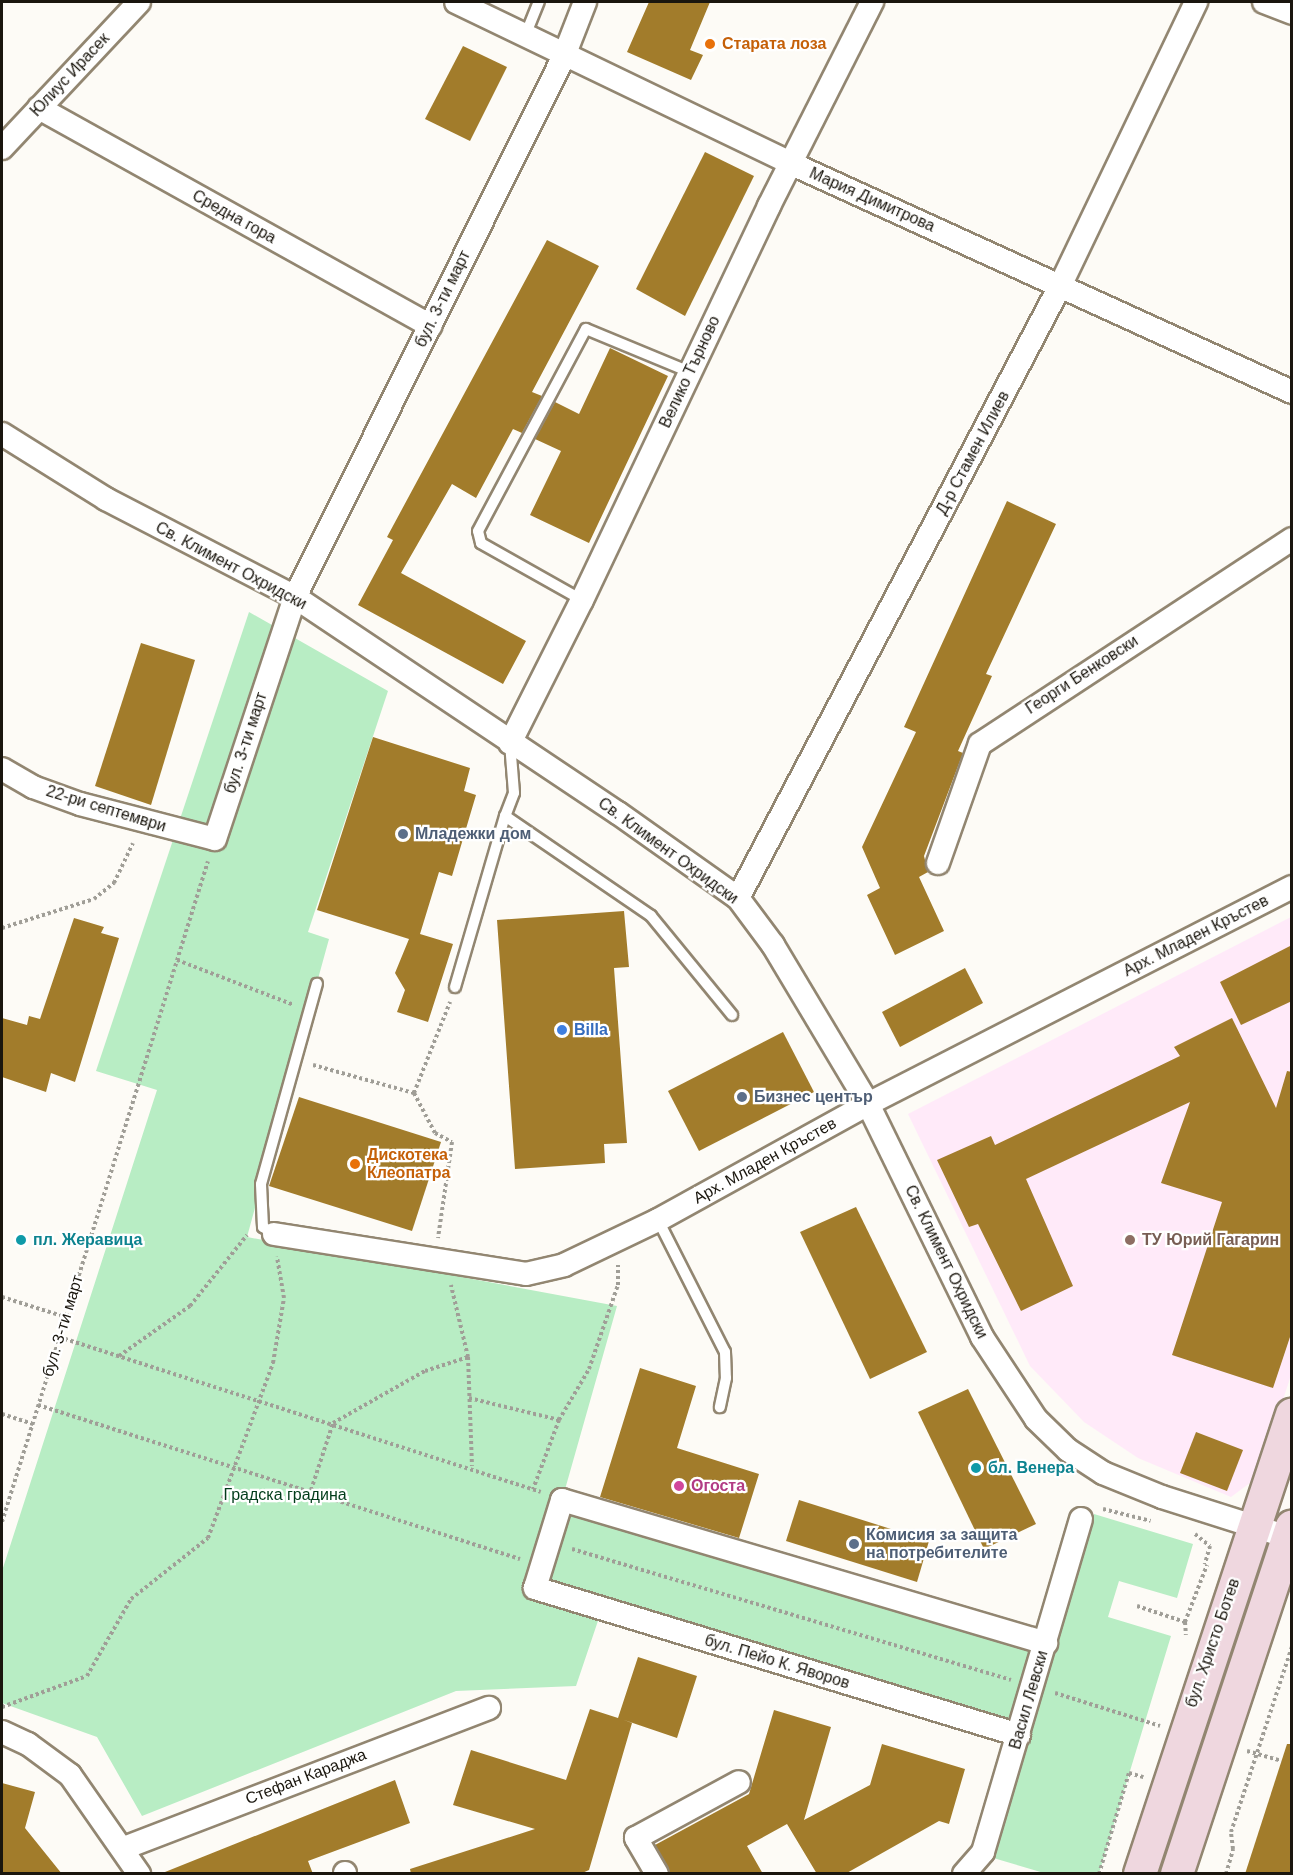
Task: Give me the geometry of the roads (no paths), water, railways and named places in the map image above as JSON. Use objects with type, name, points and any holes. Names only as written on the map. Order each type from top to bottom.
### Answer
[{"type":"main road","name":"бул. Христо Ботев","points":[[1140,1874],[1183,1733],[1292,1413]]},
{"type":"main road","points":[[1178,1874],[1290,1532]]},
{"type":"street","name":"Юлиус Ирасек","points":[[2,148],[139,2]]},
{"type":"street","name":"Мария Димитрова","points":[[456,2],[790,163],[1061,284],[1292,392]]},
{"type":"street","name":"бул. 3-ти март","points":[[214,839],[295,597],[564,56],[585,2]]},
{"type":"street","name":"Велико Търново","points":[[510,742],[582,600],[790,163],[872,2]]},
{"type":"street","name":"Д-р Стамен Илиев","points":[[738,898],[1061,284],[1196,2]]},
{"type":"street","points":[[1264,2],[1292,14]]},
{"type":"street","name":"Средна гора","points":[[39,108],[430,326]]},
{"type":"street","name":"Св. Климент Охридски","points":[[2,434],[106,500],[295,597],[738,898],[773,945],[868,1104],[982,1337],[1035,1419],[1068,1450],[1103,1473],[1253,1526],[1290,1532]]},
{"type":"street","name":"Георги Бенковски","points":[[938,863],[980,744],[1292,539]]},
{"type":"street","name":"22-ри септември","points":[[2,769],[33,787],[142,823],[214,839]]},
{"type":"street","name":"Арх. Младен Кръстев","points":[[273,1234],[526,1274],[564,1265],[658,1220],[868,1104],[1292,887]]},
{"type":"street","name":"бул. Пейо К. Яворов","points":[[1019,1735],[535,1588],[562,1500],[1046,1643]]},
{"type":"street","name":"Васил Левски","points":[[964,1874],[983,1852],[1081,1519]]},
{"type":"street","name":"Стефан Караджа","points":[[124,1848],[489,1708]]},
{"type":"street","points":[[2,1732],[28,1744],[70,1775],[124,1848],[139,1874]]},
{"type":"street","points":[[657,1874],[636,1838],[740,1782]]},
{"type":"lane","points":[[525,36],[539,2]]},
{"type":"lane","points":[[582,600],[481,543],[478,531],[586,329],[690,372]]},
{"type":"lane","points":[[454,987],[505,816],[514,793],[510,742]]},
{"type":"lane","points":[[505,816],[651,916],[732,1015]]},
{"type":"lane","points":[[273,1234],[262,1227],[259,1210],[261,1184],[316,984]]},
{"type":"lane","points":[[658,1220],[725,1352],[726,1378],[720,1407]]},
{"type":"place","name":"Старата лоза","points":[[710,44]]},
{"type":"place","name":"Младежки дом","points":[[403,834]]},
{"type":"place","name":"Billa","points":[[562,1030]]},
{"type":"place","name":"Бизнес център","points":[[742,1097]]},
{"type":"place","name":"Дискотека Клеопатра","points":[[355,1164]]},
{"type":"place","name":"пл. Жеравица","points":[[21,1240]]},
{"type":"place","name":"ТУ Юрий Гагарин","points":[[1130,1240]]},
{"type":"place","name":"бл. Венера","points":[[976,1468]]},
{"type":"place","name":"Огоста","points":[[679,1486]]},
{"type":"place","name":"Комисия за защита на потребителите","points":[[854,1544]]},
{"type":"park label","name":"Градска градина","points":[[285,1495]]}]
